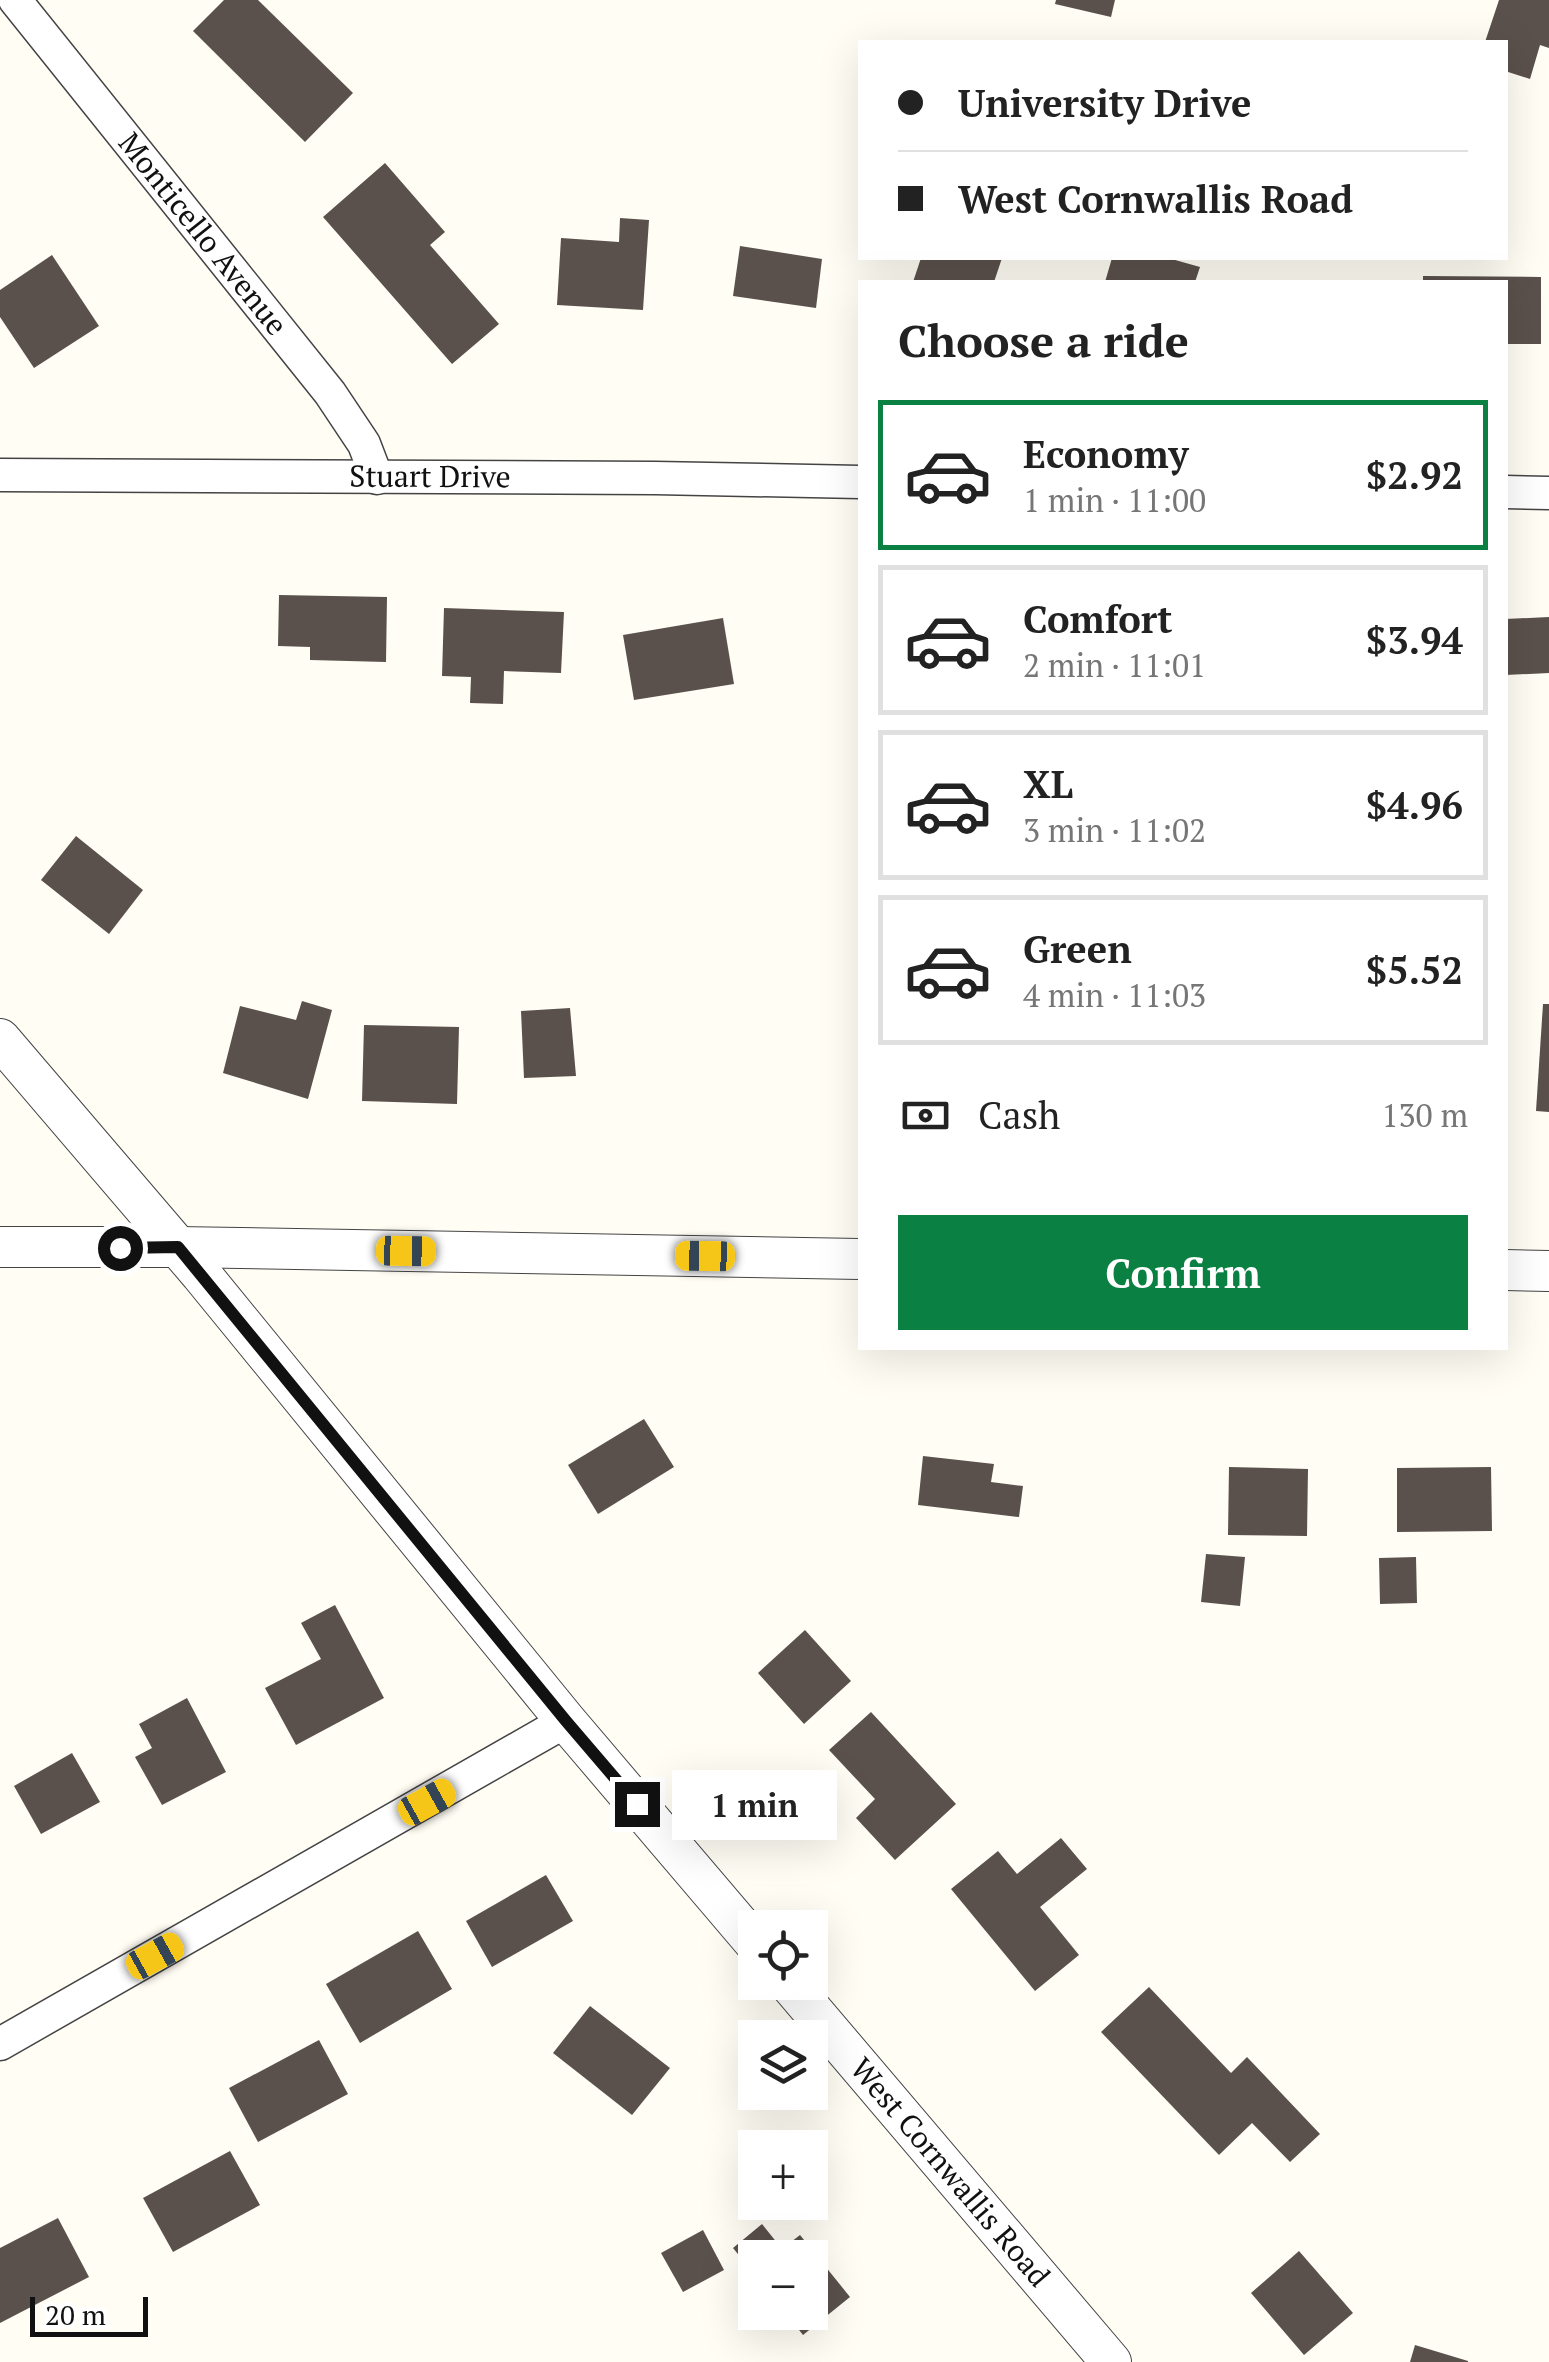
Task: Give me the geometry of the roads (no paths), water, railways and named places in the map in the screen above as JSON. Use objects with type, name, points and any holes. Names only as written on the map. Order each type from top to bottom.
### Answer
[{"type":"street","name":"Monticello Avenue","points":[[16,0],[330,393],[364,444],[378,478]]},
{"type":"street","name":"Stuart Drive","points":[[0,474],[858,482]]},
{"type":"street","points":[[1508,492],[1549,493]]},
{"type":"street","points":[[0,1039],[178,1247],[566,1721],[738,1924]]},
{"type":"street","points":[[0,1247],[858,1258]]},
{"type":"street","points":[[1508,1270],[1549,1271]]},
{"type":"street","points":[[0,2044],[566,1721]]},
{"type":"street","name":"West Cornwallis Road","points":[[803,2000],[1112,2362]]}]
